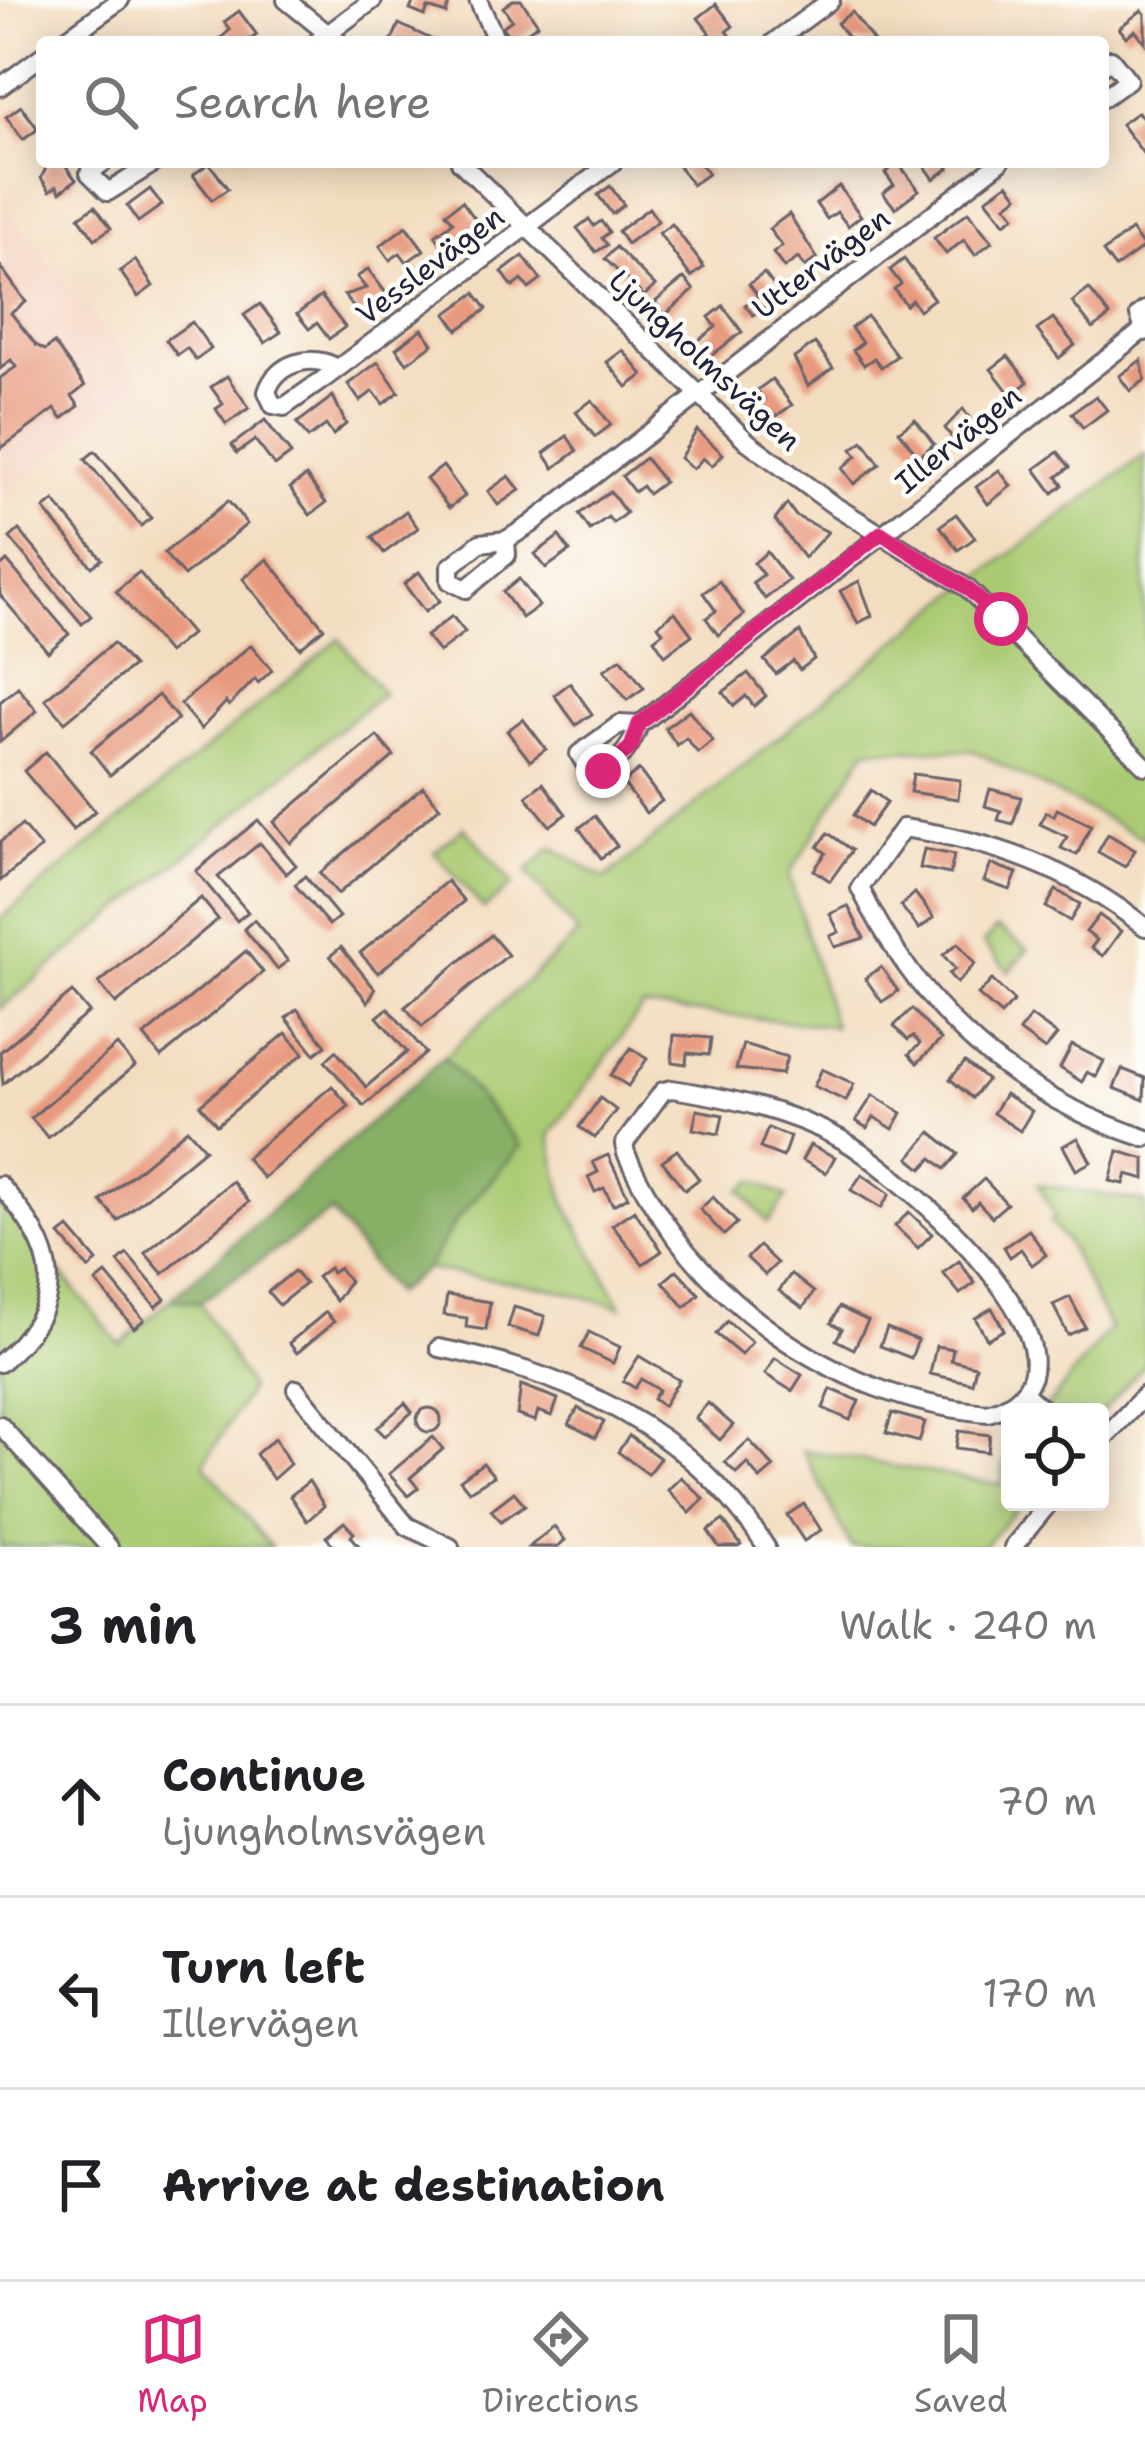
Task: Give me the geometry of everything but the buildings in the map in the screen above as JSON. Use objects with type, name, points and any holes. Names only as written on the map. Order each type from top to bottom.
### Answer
[{"type":"street","points":[[70,36],[120,0]]},
{"type":"street","points":[[286,0],[325,36]]},
{"type":"street","points":[[331,36],[373,0]]},
{"type":"street","points":[[478,0],[494,36]]},
{"type":"street","points":[[782,36],[831,0]]},
{"type":"street","points":[[0,87],[36,60]]},
{"type":"street","points":[[1109,60],[1128,80],[1109,94]]},
{"type":"street","points":[[95,168],[88,173],[108,192],[146,168]]},
{"type":"street","name":"Ljungholmsvägen","points":[[466,168],[694,394],[790,475],[967,588],[1145,766]]},
{"type":"street","name":"Vesslevägen","points":[[337,368],[606,168]]},
{"type":"street","name":"Uttervägen","points":[[506,540],[992,168]]},
{"type":"street","name":"Illervägen","points":[[639,724],[1144,332],[1138,315],[1145,310]]},
{"type":"street","points":[[1145,927],[1069,876],[989,844],[903,828],[860,888],[901,963],[952,1025],[999,1067],[1052,1101],[1145,1138]]},
{"type":"street","points":[[672,1089],[786,1114],[891,1171],[971,1247],[1028,1333],[1034,1364],[1023,1392],[988,1413],[937,1406],[849,1377],[766,1328],[706,1274],[633,1168],[624,1144],[672,1089]]},
{"type":"street","points":[[0,1185],[38,1232],[50,1294],[32,1334],[0,1364]]},
{"type":"street","points":[[439,1348],[537,1370],[621,1408],[704,1471],[766,1547]]},
{"type":"street","points":[[296,1389],[407,1526],[450,1547]]},
{"type":"street","points":[[1023,1392],[1036,1403]]},
{"type":"street","points":[[1109,1433],[1145,1395]]},
{"type":"street","points":[[0,1425],[109,1547]]},
{"type":"street","points":[[1013,1547],[1043,1511]]},
{"type":"shaded area","points":[[0,199],[146,382],[0,498]]},
{"type":"green space","points":[[1145,455],[1145,839],[974,751],[867,749],[789,875],[834,1026],[643,1007],[550,1135],[564,1201],[622,1307],[545,1287],[426,1269],[457,1219],[521,1146],[444,1057],[578,934],[527,872],[552,847],[605,879],[942,604]]},
{"type":"green space","points":[[339,639],[383,693],[0,1009],[0,919]]},
{"type":"green space","points":[[464,827],[513,884],[484,909],[434,852]]},
{"type":"green space","points":[[997,928],[1028,949],[1009,972],[983,943]]},
{"type":"green space","points":[[444,1057],[521,1146],[457,1219],[426,1269],[394,1294],[331,1212],[200,1302],[171,1299]]},
{"type":"green space","points":[[753,1181],[787,1197],[768,1223],[741,1190]]},
{"type":"green space","points":[[1038,1184],[1145,1202],[1145,1364],[1109,1405],[1050,1403],[1110,1328],[1067,1243],[1050,1222],[1055,1217]]},
{"type":"green space","points":[[0,1200],[120,1344],[171,1299],[200,1302],[250,1389],[204,1464],[271,1547],[0,1547]]},
{"type":"green space","points":[[803,1450],[1001,1485],[1001,1511],[1015,1511],[983,1547],[851,1547]]},
{"type":"route","points":[[603,771],[631,747],[639,724],[881,533],[967,588],[1001,619]]}]
